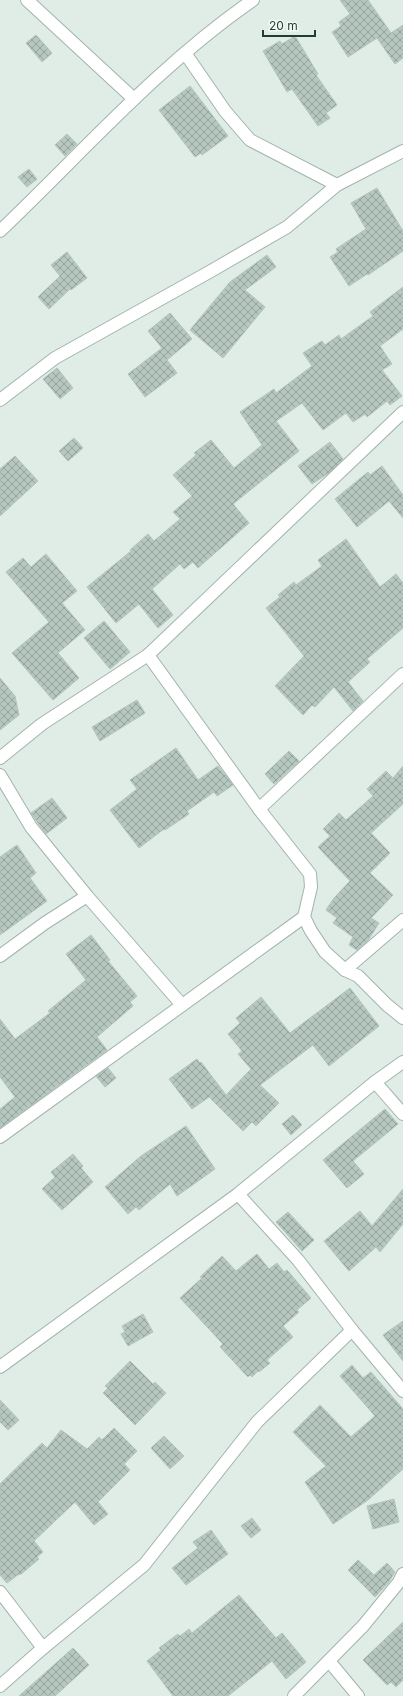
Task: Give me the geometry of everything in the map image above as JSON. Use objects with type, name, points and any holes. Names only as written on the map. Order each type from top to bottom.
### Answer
[{"type":"street","points":[[27,0],[134,99]]},
{"type":"street","points":[[0,231],[134,99],[219,23],[253,0]]},
{"type":"street","points":[[185,53],[225,112],[250,140],[337,185]]},
{"type":"street","points":[[0,400],[55,358],[287,227],[337,185],[403,151]]},
{"type":"street","points":[[0,758],[42,724],[148,655],[403,412]]},
{"type":"street","points":[[148,655],[259,808],[310,874],[311,887],[304,917],[311,931],[326,952],[344,970],[358,976],[387,1005],[403,1018]]},
{"type":"street","points":[[259,808],[403,674]]},
{"type":"street","points":[[0,774],[31,827],[86,896],[182,1005]]},
{"type":"street","points":[[0,956],[45,923],[86,896]]},
{"type":"street","points":[[0,1136],[304,917]]},
{"type":"street","points":[[344,970],[403,920]]},
{"type":"street","points":[[0,1367],[238,1194],[375,1082],[403,1062]]},
{"type":"street","points":[[375,1082],[403,1114]]},
{"type":"street","points":[[238,1194],[298,1260],[352,1330],[403,1391]]},
{"type":"street","points":[[0,1686],[43,1648],[144,1566],[257,1422],[300,1383],[352,1330]]},
{"type":"street","points":[[294,1696],[363,1626],[399,1582],[403,1574]]},
{"type":"street","points":[[0,1592],[43,1648]]},
{"type":"street","points":[[329,1661],[358,1696]]},
{"type":"building","points":[[340,0],[368,0],[391,33],[403,25],[403,58],[395,64],[377,38],[348,57],[332,32],[341,26],[339,22],[350,14]]},
{"type":"building","points":[[36,35],[52,53],[42,62],[26,43]]},
{"type":"building","points":[[295,36],[318,74],[316,75],[337,105],[326,113],[330,118],[318,126],[292,89],[287,92],[263,51],[280,41],[282,44]]},
{"type":"building","points":[[190,86],[228,136],[202,155],[201,153],[195,157],[159,110]]},
{"type":"building","points":[[67,134],[77,144],[65,156],[55,145]]},
{"type":"building","points":[[29,169],[37,179],[27,187],[18,177]]},
{"type":"building","points":[[377,188],[403,231],[403,251],[349,286],[330,257],[338,252],[336,249],[366,229],[351,203]]},
{"type":"building","points":[[67,252],[87,278],[71,290],[70,289],[49,309],[38,297],[60,276],[51,265]]},
{"type":"building","points":[[267,255],[276,267],[245,290],[265,307],[223,358],[190,330],[230,282]]},
{"type":"building","points":[[403,287],[403,329],[380,346],[392,364],[382,370],[402,396],[390,405],[387,401],[367,417],[365,414],[353,422],[346,413],[323,430],[302,403],[276,421],[299,451],[233,504],[249,523],[198,568],[193,562],[184,569],[180,564],[152,589],[173,615],[158,628],[139,604],[116,623],[87,587],[131,551],[130,550],[148,534],[154,541],[180,519],[173,512],[192,496],[173,475],[196,455],[194,453],[211,440],[234,468],[262,445],[240,412],[274,389],[276,393],[312,366],[303,353],[322,341],[325,345],[339,335],[341,339],[373,316],[370,312]]},
{"type":"building","points":[[170,313],[192,339],[167,360],[177,373],[145,397],[128,374],[162,348],[148,331]]},
{"type":"building","points":[[57,368],[73,388],[60,399],[43,379]]},
{"type":"building","points":[[74,438],[83,448],[68,461],[59,451]]},
{"type":"building","points":[[330,442],[343,459],[330,472],[312,484],[298,466]]},
{"type":"building","points":[[15,456],[38,481],[0,516],[0,469]]},
{"type":"building","points":[[382,466],[403,495],[403,518],[389,501],[357,527],[335,499],[368,472],[370,475]]},
{"type":"building","points":[[346,539],[380,587],[396,574],[403,583],[403,628],[367,659],[370,662],[348,682],[363,701],[353,711],[334,687],[315,707],[312,705],[303,715],[275,686],[304,656],[266,608],[280,597],[278,595],[294,582],[296,585],[322,566],[318,560]]},
{"type":"building","points":[[46,554],[77,591],[62,603],[85,630],[58,653],[79,678],[53,700],[12,653],[49,622],[6,572],[23,558],[31,567]]},
{"type":"building","points":[[104,621],[130,652],[110,669],[84,638]]},
{"type":"building","points":[[0,678],[15,696],[19,715],[0,730]]},
{"type":"building","points":[[137,700],[145,713],[100,741],[92,727]]},
{"type":"building","points":[[176,748],[198,780],[218,766],[233,785],[217,796],[214,792],[187,811],[189,814],[165,830],[164,829],[139,848],[110,810],[137,789],[130,780]]},
{"type":"building","points":[[289,751],[299,761],[274,784],[265,774]]},
{"type":"building","points":[[403,766],[403,804],[371,833],[390,853],[370,873],[393,895],[371,918],[379,923],[369,939],[357,950],[349,945],[353,937],[333,923],[337,918],[326,910],[334,898],[350,881],[318,847],[330,836],[323,829],[339,813],[346,820],[373,796],[367,789],[386,771],[393,778]]},
{"type":"building","points":[[52,798],[67,818],[46,834],[31,813]]},
{"type":"building","points":[[17,845],[36,873],[30,878],[47,901],[0,935],[0,857]]},
{"type":"building","points":[[91,935],[110,960],[108,961],[137,996],[130,1002],[133,1006],[97,1037],[107,1050],[0,1128],[0,1109],[15,1097],[0,1077],[0,1019],[15,1039],[50,1013],[48,1011],[86,980],[66,954]]},
{"type":"building","points":[[350,988],[379,1026],[329,1066],[313,1045],[260,1085],[279,1103],[256,1126],[252,1122],[243,1131],[209,1097],[192,1109],[169,1079],[197,1059],[200,1063],[201,1062],[226,1095],[251,1069],[238,1054],[242,1051],[228,1034],[240,1023],[236,1018],[261,997],[290,1033]]},
{"type":"building","points":[[108,1068],[116,1078],[105,1087],[96,1076]]},
{"type":"building","points":[[385,1109],[398,1124],[353,1161],[364,1174],[347,1188],[323,1160]]},
{"type":"building","points":[[293,1115],[302,1125],[291,1135],[282,1124]]},
{"type":"building","points":[[186,1126],[215,1169],[177,1196],[170,1184],[139,1210],[136,1207],[128,1214],[105,1187],[141,1156]]},
{"type":"building","points":[[73,1154],[83,1166],[81,1168],[93,1182],[62,1210],[42,1189],[55,1177],[51,1172]]},
{"type":"building","points":[[403,1189],[403,1224],[380,1252],[376,1247],[349,1271],[324,1241],[360,1211],[372,1226]]},
{"type":"building","points":[[288,1212],[314,1240],[302,1251],[276,1222]]},
{"type":"building","points":[[257,1254],[269,1269],[277,1263],[284,1272],[287,1270],[311,1298],[297,1310],[299,1312],[283,1326],[293,1337],[267,1360],[270,1363],[252,1377],[250,1375],[248,1377],[220,1347],[223,1344],[180,1298],[202,1278],[200,1277],[222,1256],[236,1271]]},
{"type":"building","points":[[143,1314],[153,1332],[128,1346],[121,1334],[125,1332],[122,1326]]},
{"type":"building","points":[[403,1321],[403,1361],[383,1335]]},
{"type":"building","points":[[130,1361],[153,1384],[155,1382],[166,1393],[135,1425],[103,1393],[108,1388],[105,1386]]},
{"type":"building","points":[[352,1365],[363,1378],[371,1372],[403,1409],[403,1469],[368,1500],[333,1524],[305,1482],[326,1466],[293,1432],[320,1405],[351,1437],[375,1416],[340,1376]]},
{"type":"building","points":[[0,1400],[19,1420],[8,1430],[0,1422]]},
{"type":"building","points":[[114,1428],[137,1451],[124,1464],[130,1470],[98,1502],[108,1514],[94,1525],[75,1502],[34,1541],[43,1552],[37,1557],[39,1559],[20,1575],[19,1574],[7,1583],[0,1575],[0,1484],[42,1443],[47,1448],[61,1430],[87,1449],[99,1437],[102,1440]]},
{"type":"building","points":[[164,1436],[184,1456],[170,1469],[151,1448]]},
{"type":"building","points":[[394,1499],[399,1522],[373,1529],[367,1506]]},
{"type":"building","points":[[252,1518],[261,1530],[251,1538],[241,1526]]},
{"type":"building","points":[[211,1530],[228,1554],[186,1585],[172,1568],[198,1548],[193,1542]]},
{"type":"building","points":[[358,1560],[374,1575],[387,1563],[395,1572],[388,1583],[375,1597],[348,1570]]},
{"type":"building","points":[[239,1595],[276,1638],[282,1633],[306,1662],[286,1679],[272,1661],[228,1696],[173,1696],[147,1661],[161,1650],[159,1648],[178,1634],[180,1636],[189,1629],[192,1633]]},
{"type":"building","points":[[403,1622],[403,1680],[396,1687],[391,1682],[387,1685],[363,1660]]},
{"type":"building","points":[[73,1648],[89,1665],[55,1696],[19,1696]]}]
